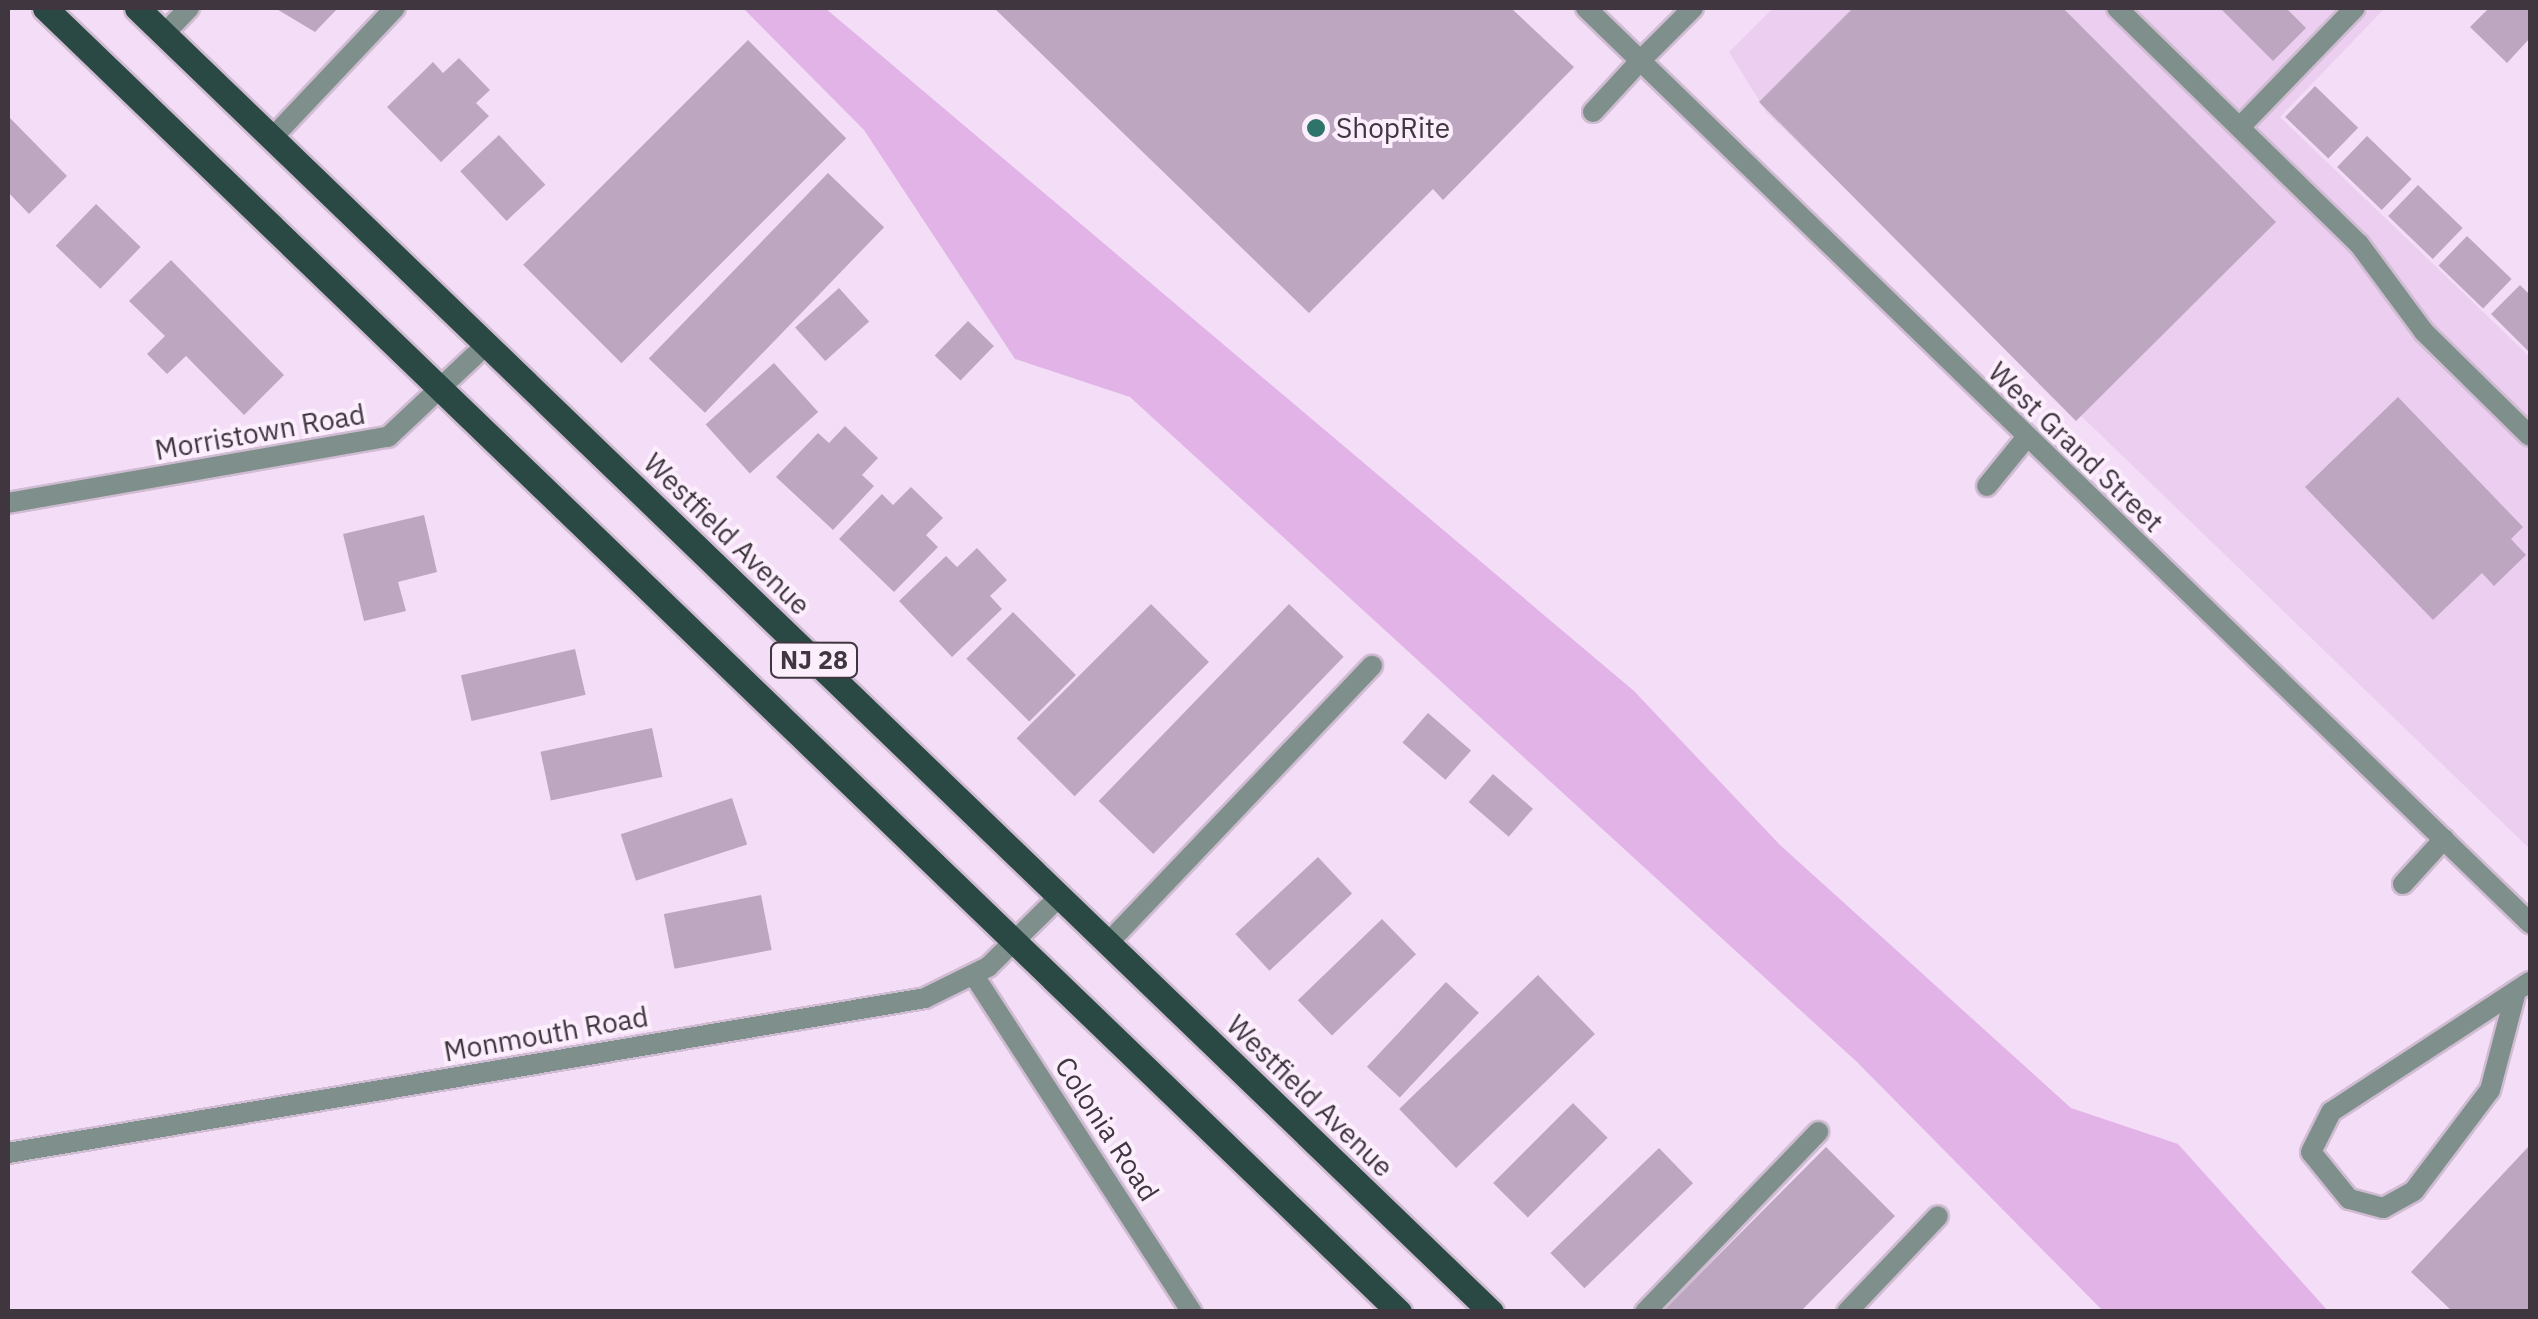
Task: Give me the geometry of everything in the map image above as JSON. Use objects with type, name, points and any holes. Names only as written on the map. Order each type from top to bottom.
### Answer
[{"type":"main road","name":"NJ 28","points":[[45,8],[1400,1312]]},
{"type":"main road","name":"Westfield Avenue","points":[[136,8],[1491,1312]]},
{"type":"street","points":[[164,34],[188,8]]},
{"type":"street","points":[[272,138],[394,8]]},
{"type":"street","name":"West Grand Street","points":[[1586,8],[2530,922]]},
{"type":"street","points":[[1593,112],[1693,8]]},
{"type":"street","points":[[2117,8],[2359,244],[2424,332],[2530,436]]},
{"type":"street","points":[[2240,128],[2355,8]]},
{"type":"street","name":"Morristown Road","points":[[8,502],[373,441],[401,431],[486,344]]},
{"type":"street","points":[[1988,486],[2026,438]]},
{"type":"street","points":[[1108,943],[1372,666]]},
{"type":"street","points":[[2403,884],[2444,840]]},
{"type":"street","name":"Monmouth Road","points":[[8,1153],[925,998],[975,977],[1060,896]]},
{"type":"street","name":"Colonia Road","points":[[975,977],[1192,1312]]},
{"type":"street","points":[[2523,988],[2490,1090],[2414,1191],[2383,1208],[2349,1199],[2311,1152],[2331,1112],[2523,988]]},
{"type":"street","points":[[1645,1312],[1818,1132]]},
{"type":"street","points":[[1847,1312],[1938,1216]]},
{"type":"shaded area","points":[[743,8],[825,8],[1634,691],[1780,845],[2071,1108],[2178,1144],[2328,1311],[2103,1311],[1857,1062],[1130,397],[1015,359],[864,130]]},
{"type":"shaded area","points":[[1773,8],[2385,8],[2280,117],[2530,357],[2530,849],[1767,113],[1729,52]]},
{"type":"building","points":[[275,8],[338,8],[315,32]]},
{"type":"building","name":"ShopRite","points":[[994,8],[1511,8],[1574,67],[1443,200],[1433,189],[1309,313]]},
{"type":"building","points":[[1853,8],[2063,8],[2276,222],[2076,421],[1759,102]]},
{"type":"building","points":[[2220,8],[2286,8],[2306,28],[2273,61]]},
{"type":"building","points":[[2489,8],[2530,8],[2530,38],[2507,63],[2470,27]]},
{"type":"building","points":[[748,40],[846,138],[621,363],[523,265]]},
{"type":"building","points":[[459,58],[490,90],[476,103],[489,116],[441,162],[387,107],[433,62],[443,73]]},
{"type":"building","points":[[2315,86],[2358,128],[2328,159],[2285,117]]},
{"type":"building","points":[[8,116],[67,176],[29,214],[8,192]]},
{"type":"building","points":[[499,135],[545,185],[507,221],[460,171]]},
{"type":"building","points":[[2367,136],[2412,179],[2382,210],[2337,167]]},
{"type":"building","points":[[828,173],[884,227],[705,413],[649,359]]},
{"type":"building","points":[[2418,185],[2463,228],[2433,259],[2388,216]]},
{"type":"building","points":[[96,204],[141,247],[100,289],[56,246]]},
{"type":"building","points":[[2467,236],[2512,279],[2483,309],[2439,265]]},
{"type":"building","points":[[171,260],[284,375],[244,415],[186,356],[167,374],[147,354],[165,336],[129,301]]},
{"type":"building","points":[[2520,285],[2530,295],[2530,353],[2491,314]]},
{"type":"building","points":[[839,288],[869,321],[825,361],[795,327]]},
{"type":"building","points":[[968,321],[994,346],[961,381],[935,356]]},
{"type":"building","points":[[774,363],[818,412],[750,474],[706,425]]},
{"type":"building","points":[[2398,397],[2523,527],[2511,539],[2526,555],[2494,586],[2482,573],[2433,620],[2305,487]]},
{"type":"building","points":[[845,426],[878,458],[862,475],[874,486],[833,530],[776,477],[818,433],[829,443]]},
{"type":"building","points":[[911,487],[943,518],[926,535],[938,547],[894,592],[839,539],[882,494],[893,505]]},
{"type":"building","points":[[424,515],[437,572],[398,582],[406,611],[364,621],[343,534]]},
{"type":"building","points":[[977,548],[1007,580],[990,596],[1002,609],[952,657],[899,601],[946,556],[957,567]]},
{"type":"building","points":[[1151,604],[1209,662],[1075,796],[1017,738]]},
{"type":"building","points":[[1289,604],[1344,657],[1153,854],[1099,801]]},
{"type":"building","points":[[1013,612],[1076,675],[1029,722],[966,659]]},
{"type":"building","points":[[575,649],[586,695],[472,721],[461,675]]},
{"type":"building","points":[[1428,713],[1471,750],[1445,780],[1402,742]]},
{"type":"building","points":[[652,728],[662,777],[551,801],[540,752]]},
{"type":"building","points":[[1493,774],[1533,809],[1509,837],[1469,802]]},
{"type":"building","points":[[732,798],[747,845],[636,881],[621,834]]},
{"type":"building","points":[[1318,857],[1352,894],[1269,971],[1235,934]]},
{"type":"building","points":[[761,895],[772,950],[675,969],[664,914]]},
{"type":"building","points":[[1382,919],[1416,954],[1332,1036],[1298,1000]]},
{"type":"building","points":[[1538,975],[1595,1034],[1456,1168],[1399,1109]]},
{"type":"building","points":[[1446,982],[1479,1013],[1400,1098],[1367,1067]]},
{"type":"building","points":[[1573,1103],[1608,1138],[1528,1218],[1493,1183]]},
{"type":"building","points":[[2530,1145],[2530,1312],[2453,1312],[2411,1272]]},
{"type":"building","points":[[1826,1147],[1895,1216],[1800,1312],[1662,1312]]},
{"type":"building","points":[[1659,1148],[1693,1183],[1584,1288],[1550,1253]]},
{"type":"place","name":"ShopRite","points":[[1316,128]]}]
